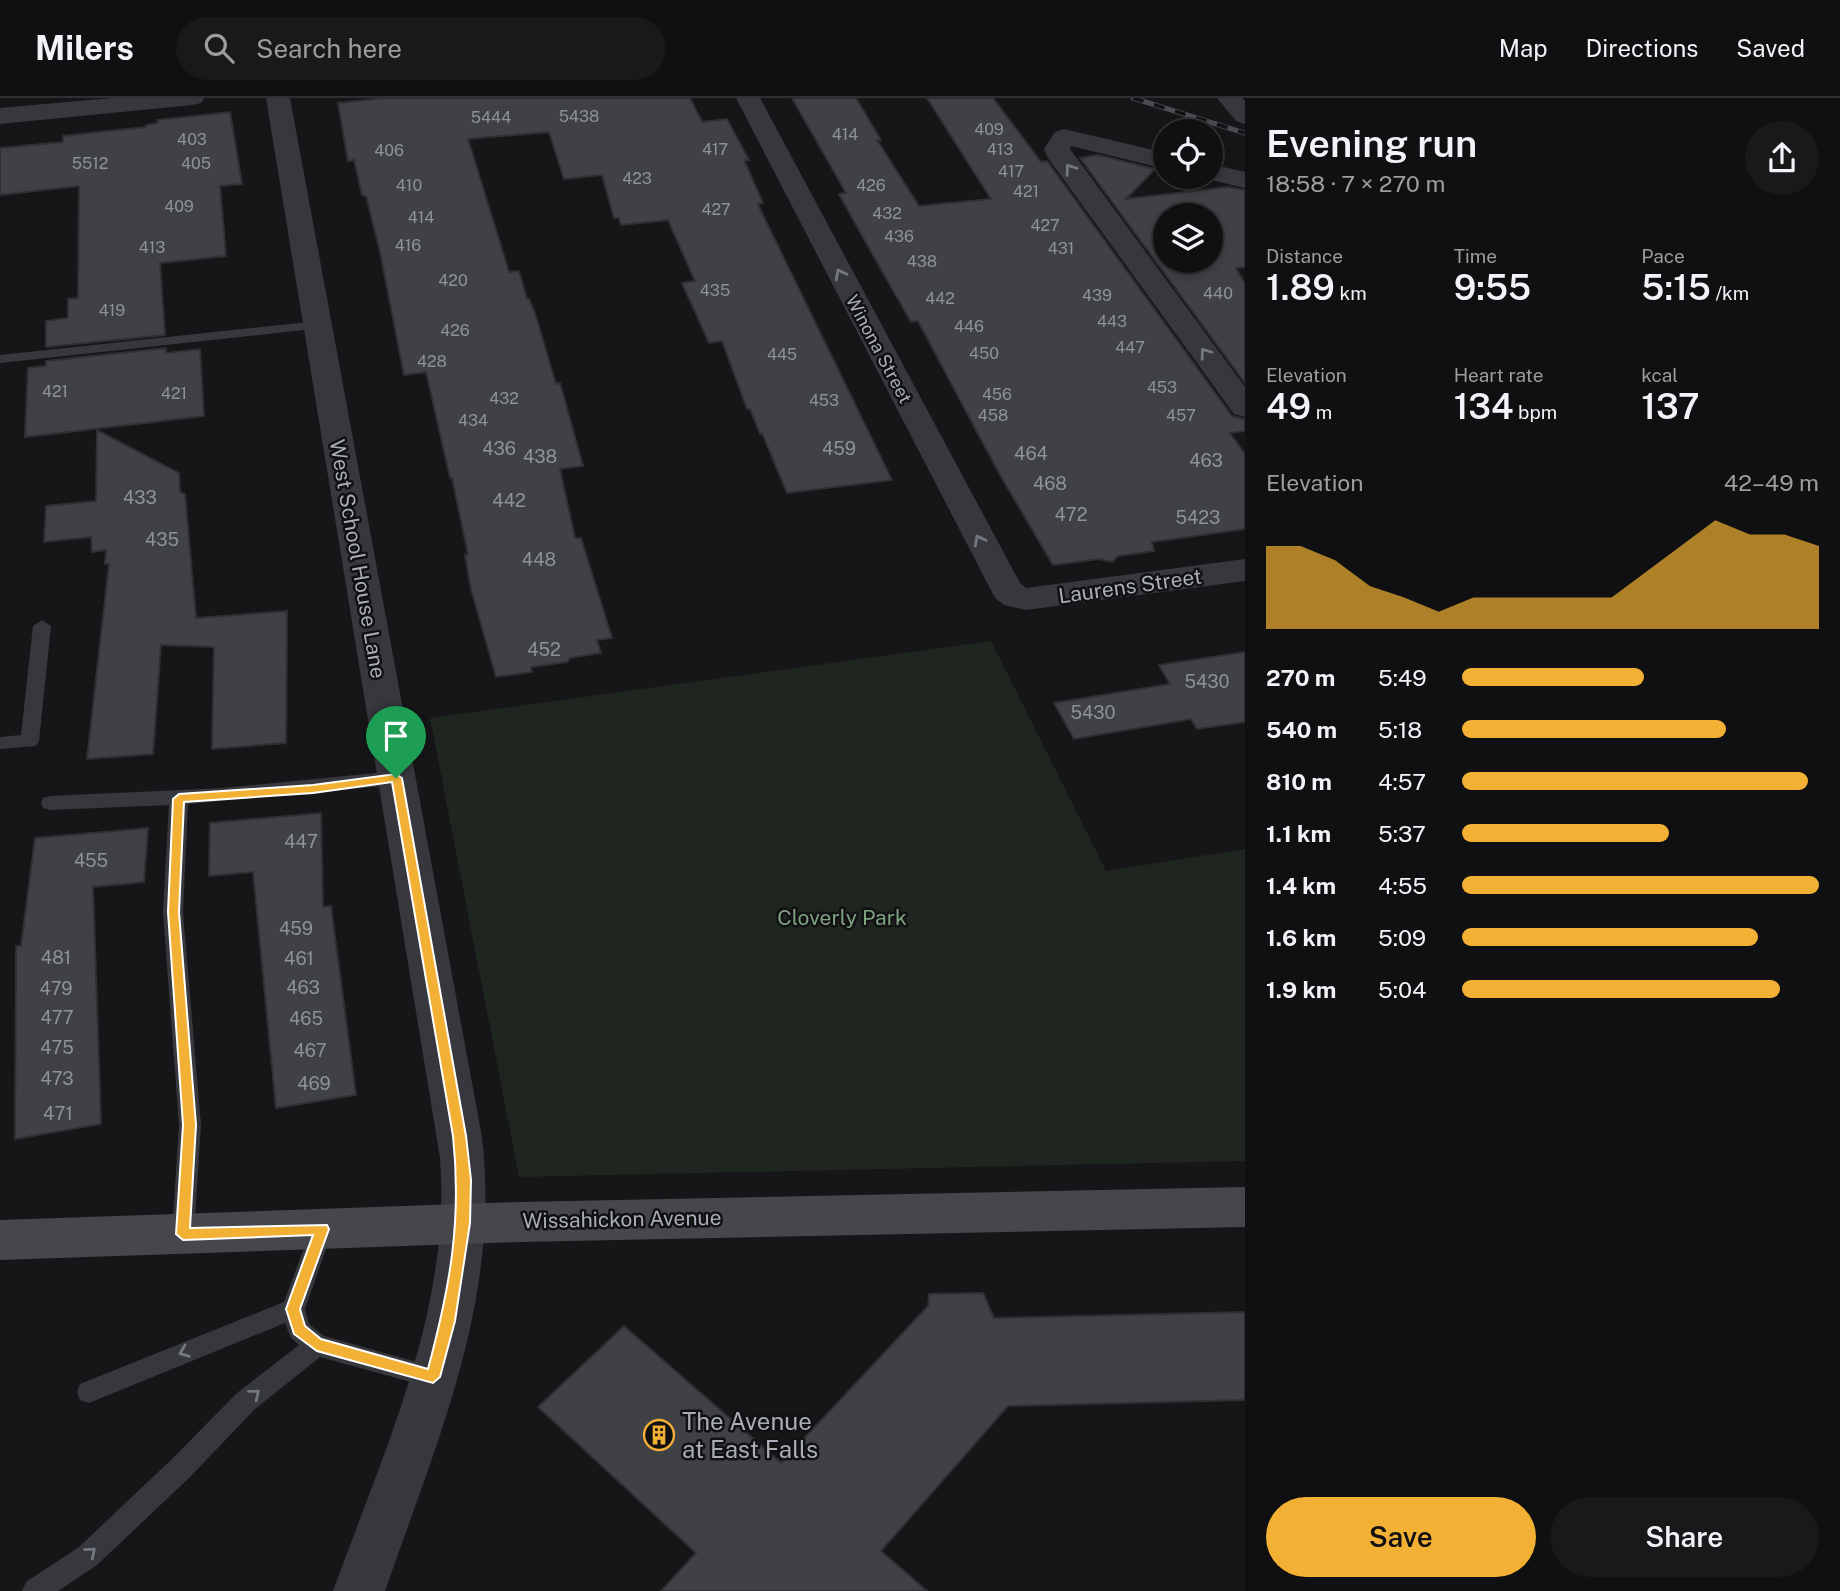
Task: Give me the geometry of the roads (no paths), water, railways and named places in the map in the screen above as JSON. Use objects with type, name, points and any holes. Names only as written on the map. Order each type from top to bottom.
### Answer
[{"type":"street","points":[[0,116],[192,98]]},
{"type":"street","name":"West School House Lane","points":[[278,98],[460,1136],[464,1180],[464,1223],[448,1321],[433,1377],[359,1591]]},
{"type":"street","name":"Winona Street","points":[[748,98],[999,578],[1016,597]]},
{"type":"street","points":[[1153,158],[1064,137],[1057,149],[1245,408]]},
{"type":"street","points":[[1223,175],[1245,180]]},
{"type":"street","name":"Laurens Street","points":[[1016,597],[1049,597],[1245,570]]},
{"type":"street","name":"Wissahickon Avenue","points":[[0,1240],[464,1223],[1245,1207]]},
{"type":"lane","points":[[0,359],[317,325]]},
{"type":"lane","points":[[0,743],[30,741],[42,626]]},
{"type":"lane","points":[[50,803],[179,799],[313,789],[396,778]]},
{"type":"lane","points":[[179,799],[173,912],[190,1125],[183,1234]]},
{"type":"lane","points":[[322,1229],[293,1309],[299,1330],[317,1345],[433,1377]]},
{"type":"lane","points":[[89,1392],[293,1309]]},
{"type":"lane","points":[[35,1591],[88,1556],[181,1468],[246,1401],[317,1345]]},
{"type":"railway","points":[[1133,98],[1245,133]]},
{"type":"place","name":"The Avenue at East Falls","points":[[659,1435]]},
{"type":"park label","name":"Cloverly Park","points":[[842,917]]}]
